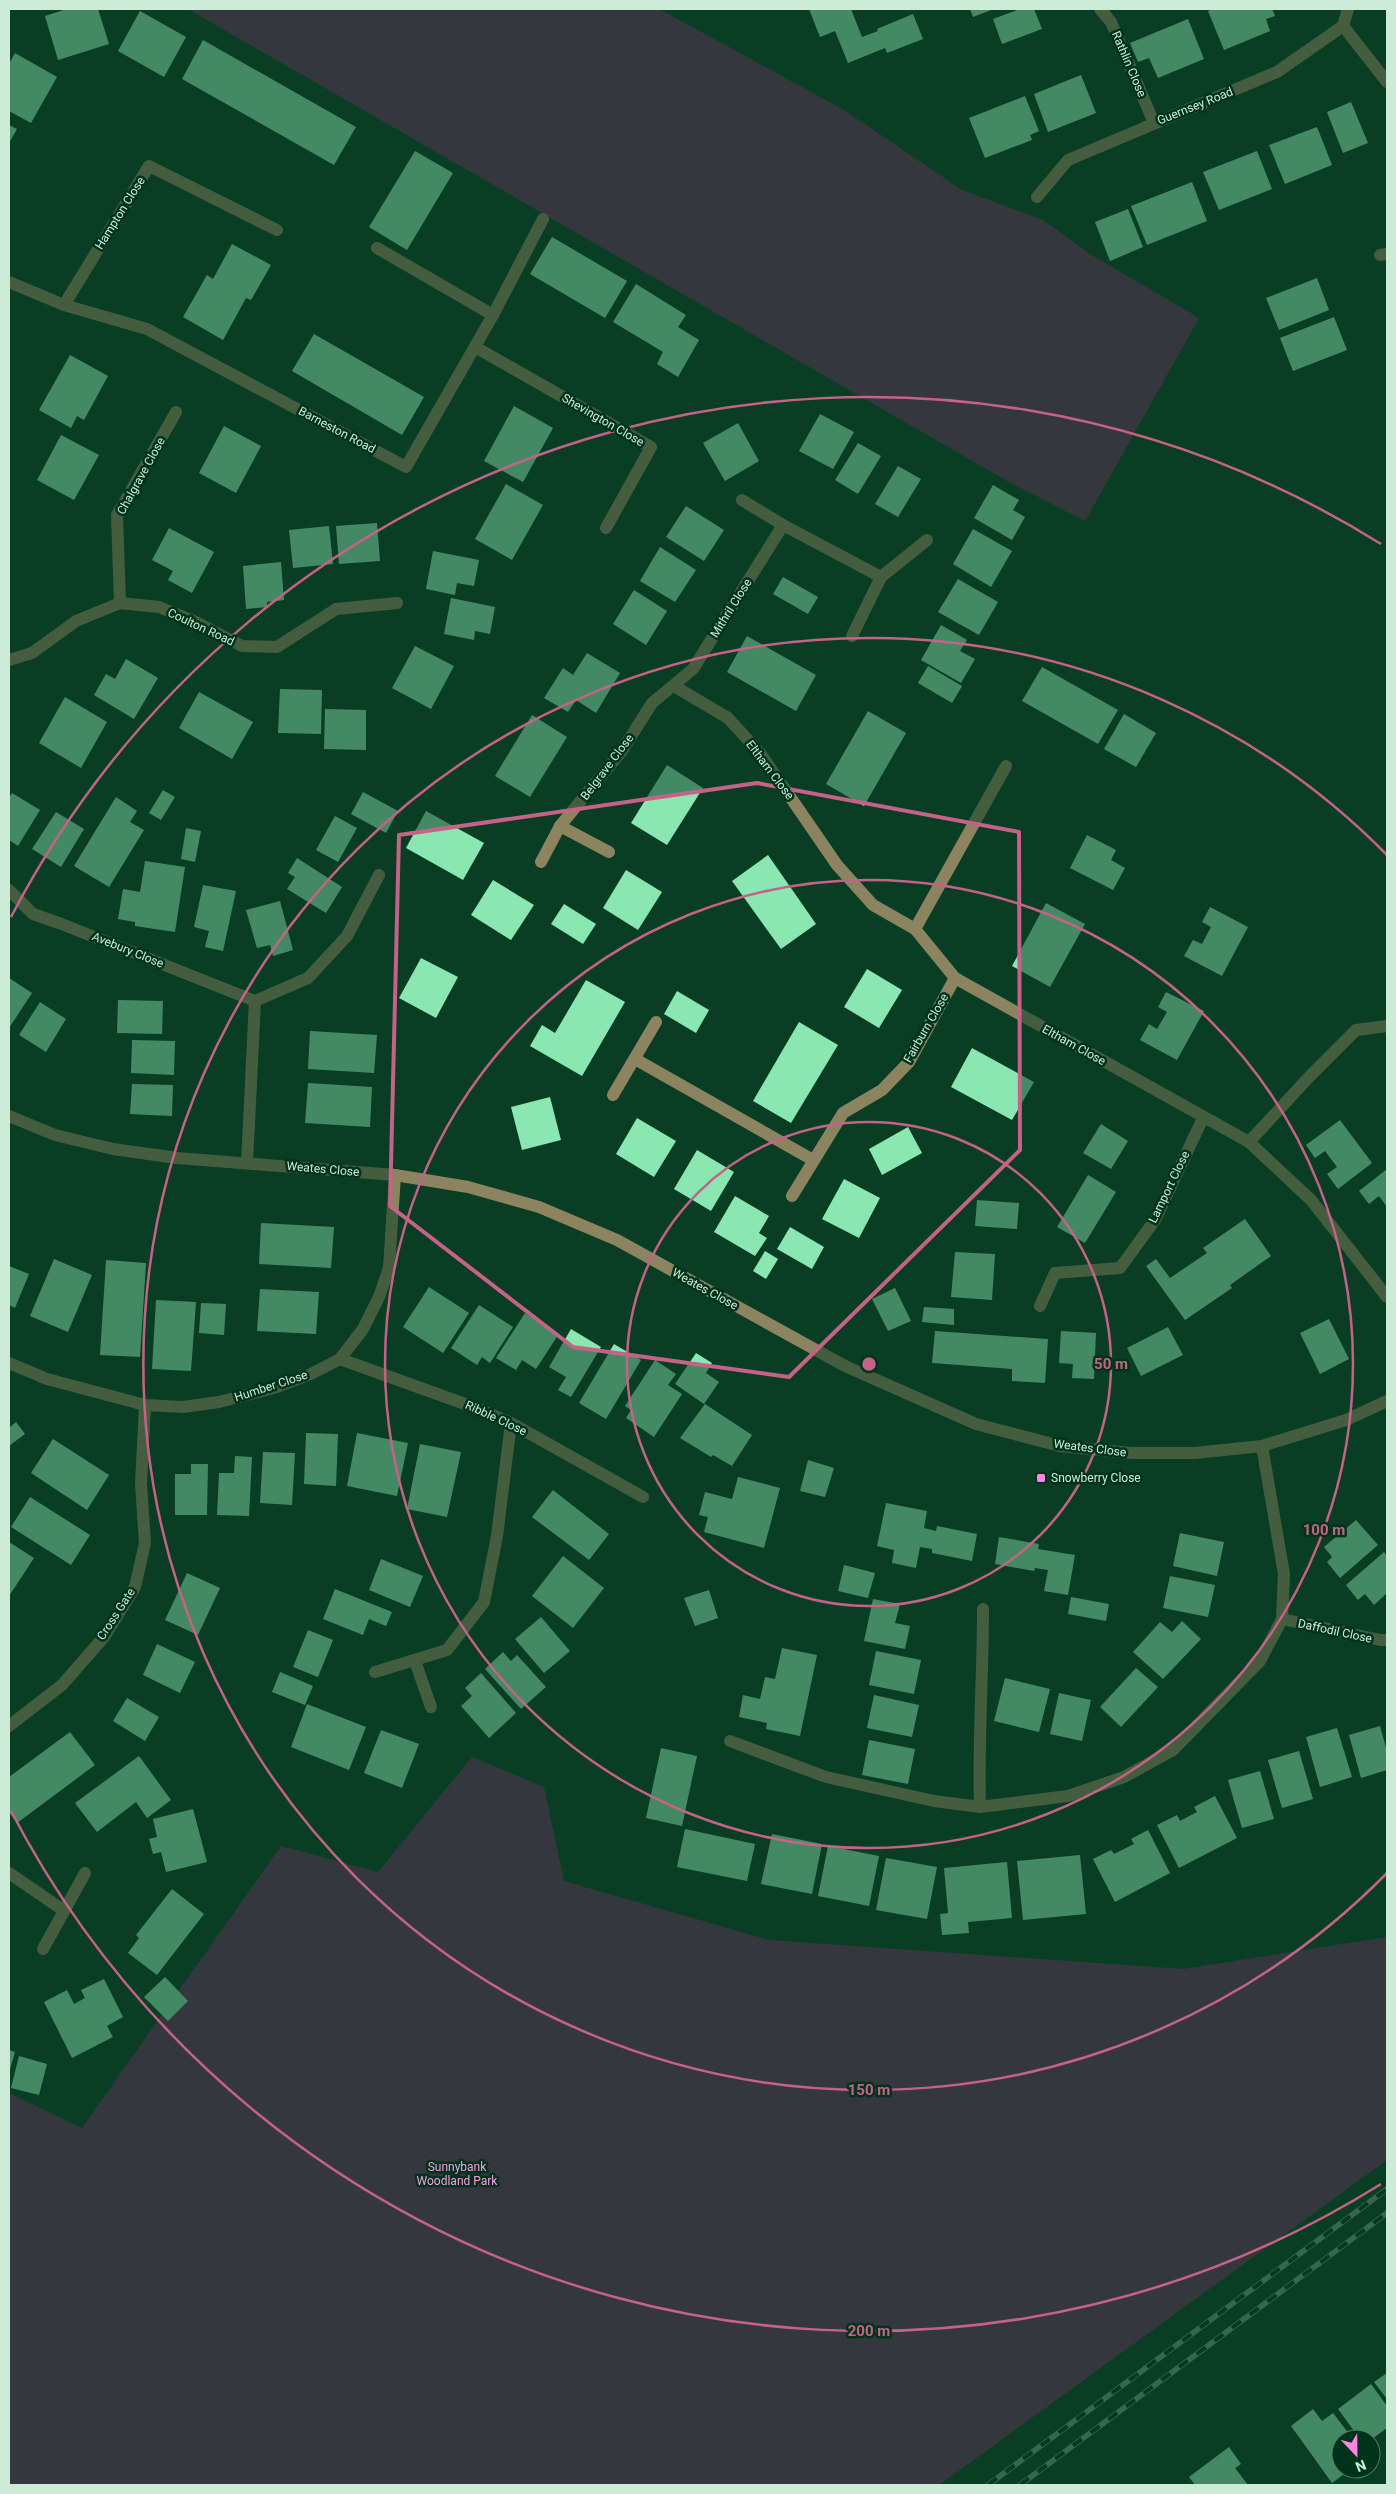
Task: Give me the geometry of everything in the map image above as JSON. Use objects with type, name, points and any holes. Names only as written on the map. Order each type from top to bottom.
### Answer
[{"type":"street","name":"Rathlin Close","points":[[1100,9],[1111,22],[1154,123]]},
{"type":"street","points":[[1348,9],[1343,26],[1387,82]]},
{"type":"street","name":"Guernsey Road","points":[[1036,197],[1068,160],[1277,72],[1343,26]]},
{"type":"street","name":"Hampton Close","points":[[64,305],[149,166],[277,230]]},
{"type":"street","name":"Barneston Road","points":[[9,282],[64,305],[147,329],[406,467],[493,315],[543,219]]},
{"type":"street","points":[[377,248],[493,315]]},
{"type":"street","name":"Shevington Close","points":[[475,346],[651,447],[606,528]]},
{"type":"street","name":"Chalgrave Close","points":[[120,603],[117,515],[176,412]]},
{"type":"street","points":[[742,500],[881,576]]},
{"type":"street","name":"Mithril Close","points":[[674,686],[693,669],[783,524]]},
{"type":"street","points":[[852,636],[881,576],[927,540]]},
{"type":"street","name":"Coulton Road","points":[[9,660],[32,653],[76,621],[120,603],[159,607],[196,622],[242,646],[277,647],[336,609],[397,603]]},
{"type":"street","name":"Belgrave Close","points":[[541,862],[560,826],[621,752],[652,703],[674,686]]},
{"type":"street","name":"Eltham Close","points":[[674,686],[728,718],[760,752],[837,865],[849,879],[873,905],[915,929],[955,978],[1249,1142],[1311,1200],[1387,1297]]},
{"type":"street","points":[[915,929],[1006,766]]},
{"type":"street","points":[[560,826],[609,852]]},
{"type":"street","points":[[247,1163],[254,1001],[308,978],[347,936],[379,875]]},
{"type":"street","name":"Avebury Close","points":[[9,890],[33,914],[254,1001]]},
{"type":"street","name":"Fairburn Close","points":[[792,1196],[843,1113],[882,1090],[909,1062],[955,978]]},
{"type":"street","points":[[613,1095],[656,1022]]},
{"type":"street","points":[[1249,1142],[1309,1077],[1356,1030],[1387,1026]]},
{"type":"street","points":[[635,1059],[813,1160]]},
{"type":"street","name":"Weates Close","points":[[9,1116],[55,1134],[113,1149],[177,1158],[394,1175],[468,1187],[539,1207],[617,1240],[845,1366],[976,1424],[1060,1446],[1131,1453],[1195,1453],[1262,1446],[1346,1420],[1387,1401]]},
{"type":"street","name":"Lamport Close","points":[[1040,1306],[1055,1273],[1120,1268],[1155,1220],[1203,1118]]},
{"type":"street","name":"Humber Close","points":[[9,1363],[47,1379],[145,1405],[183,1407],[219,1402],[277,1386],[311,1374],[340,1359],[363,1329],[379,1297],[389,1268],[394,1175]]},
{"type":"street","name":"Ribble Close","points":[[340,1359],[479,1409],[511,1423],[643,1497]]},
{"type":"street","name":"Cross Gate","points":[[9,1726],[62,1685],[104,1637],[135,1587],[145,1543],[140,1484],[145,1405]]},
{"type":"street","points":[[375,1672],[447,1650],[484,1602],[497,1536],[511,1423]]},
{"type":"street","points":[[730,1741],[826,1777],[934,1801],[980,1807],[1068,1796],[1124,1777],[1173,1750],[1260,1661],[1282,1619],[1284,1574],[1262,1446]]},
{"type":"street","points":[[980,1807],[978,1757],[983,1686],[983,1609]]},
{"type":"street","name":"Daffodil Close","points":[[1282,1619],[1387,1640]]},
{"type":"street","points":[[415,1661],[431,1707]]},
{"type":"street","points":[[9,1873],[63,1910]]},
{"type":"street","points":[[43,1948],[85,1873]]},
{"type":"highlighted area","points":[[757,783],[1019,832],[1020,1150],[789,1377],[573,1347],[390,1206],[399,835]]},
{"type":"green space","points":[[188,9],[659,9],[844,110],[962,190],[1043,220],[1090,254],[1199,318],[1085,521],[1009,482]]},
{"type":"green space","name":"Sunnybank Woodland Park","points":[[472,1757],[544,1787],[564,1881],[769,1940],[1183,1969],[1387,1937],[1387,2160],[939,2485],[9,2485],[9,2093],[82,2128],[281,1846],[378,1872]]},
{"type":"building","points":[[67,9],[98,9],[109,44],[58,60],[45,16]]},
{"type":"building","points":[[809,9],[851,9],[862,37],[913,14],[923,39],[887,53],[885,48],[848,63],[835,31],[820,37]]},
{"type":"building","points":[[970,9],[994,9],[973,17]]},
{"type":"building","points":[[1020,9],[1034,9],[1042,29],[1002,44],[993,19]]},
{"type":"building","points":[[1214,9],[1272,9],[1275,16],[1266,19],[1270,31],[1224,50],[1208,11]]},
{"type":"building","points":[[140,11],[186,37],[164,77],[118,51]]},
{"type":"building","points":[[1188,19],[1204,59],[1158,78],[1149,58],[1138,62],[1130,43]]},
{"type":"building","points":[[203,40],[356,127],[334,165],[182,79]]},
{"type":"building","points":[[15,53],[57,77],[31,123],[9,111],[9,64]]},
{"type":"building","points":[[1081,75],[1096,113],[1048,132],[1034,94]]},
{"type":"building","points":[[1025,96],[1039,131],[1030,135],[1032,140],[985,158],[969,118]]},
{"type":"building","points":[[1351,102],[1368,143],[1343,153],[1327,112]]},
{"type":"building","points":[[9,125],[17,129],[9,143]]},
{"type":"building","points":[[1317,127],[1332,165],[1285,184],[1269,145]]},
{"type":"building","points":[[415,151],[453,173],[407,250],[369,227]]},
{"type":"building","points":[[1257,151],[1272,189],[1219,210],[1203,172]]},
{"type":"building","points":[[1192,182],[1207,221],[1147,245],[1131,206]]},
{"type":"building","points":[[1128,209],[1143,247],[1110,261],[1095,222]]},
{"type":"building","points":[[552,237],[627,281],[605,318],[530,274]]},
{"type":"building","points":[[232,244],[271,265],[251,300],[246,298],[223,340],[183,317],[207,275],[213,279]]},
{"type":"building","points":[[1317,278],[1329,310],[1279,330],[1266,298]]},
{"type":"building","points":[[636,284],[686,315],[678,327],[699,340],[678,377],[657,364],[663,352],[613,322]]},
{"type":"building","points":[[1334,317],[1347,350],[1293,371],[1280,338]]},
{"type":"building","points":[[314,334],[424,397],[402,435],[292,371]]},
{"type":"building","points":[[70,355],[108,376],[84,420],[77,416],[71,428],[39,410]]},
{"type":"building","points":[[514,406],[553,428],[523,482],[484,461]]},
{"type":"building","points":[[820,414],[854,432],[833,469],[799,451]]},
{"type":"building","points":[[738,423],[759,461],[725,481],[703,443]]},
{"type":"building","points":[[224,426],[261,446],[236,493],[199,473]]},
{"type":"building","points":[[61,435],[99,455],[74,500],[37,480]]},
{"type":"building","points":[[858,443],[881,456],[858,494],[835,480]]},
{"type":"building","points":[[898,466],[921,479],[898,517],[875,504]]},
{"type":"building","points":[[506,484],[543,505],[512,560],[475,539]]},
{"type":"building","points":[[993,485],[1019,500],[1013,510],[1025,517],[1012,540],[974,518]]},
{"type":"building","points":[[686,506],[724,530],[704,561],[666,537]]},
{"type":"building","points":[[377,523],[380,561],[339,564],[336,526]]},
{"type":"building","points":[[329,526],[333,564],[293,568],[289,530]]},
{"type":"building","points":[[169,528],[214,552],[192,593],[168,580],[173,571],[152,560]]},
{"type":"building","points":[[973,529],[1012,551],[991,587],[953,564]]},
{"type":"building","points":[[660,547],[696,570],[675,602],[640,581]]},
{"type":"building","points":[[433,551],[479,560],[474,586],[457,583],[455,595],[426,589]]},
{"type":"building","points":[[281,562],[284,600],[267,602],[267,607],[246,609],[243,566]]},
{"type":"building","points":[[783,577],[818,597],[808,614],[773,594]]},
{"type":"building","points":[[958,579],[998,602],[979,635],[938,612]]},
{"type":"building","points":[[634,590],[667,611],[646,645],[613,624]]},
{"type":"building","points":[[451,598],[495,607],[490,634],[475,631],[474,640],[444,634]]},
{"type":"building","points":[[941,625],[967,640],[960,651],[975,659],[961,683],[921,660]]},
{"type":"building","points":[[747,636],[816,675],[796,711],[727,672]]},
{"type":"building","points":[[415,646],[454,666],[431,709],[392,688]]},
{"type":"building","points":[[587,653],[620,673],[596,713],[576,700],[568,712],[544,698],[563,668],[573,675]]},
{"type":"building","points":[[126,659],[158,678],[134,719],[94,695],[106,674],[115,679]]},
{"type":"building","points":[[928,666],[962,686],[952,703],[918,683]]},
{"type":"building","points":[[1042,667],[1118,710],[1098,744],[1022,701]]},
{"type":"building","points":[[280,689],[322,690],[321,734],[278,733]]},
{"type":"building","points":[[199,692],[253,722],[232,759],[179,728]]},
{"type":"building","points":[[65,697],[107,722],[81,768],[39,743]]},
{"type":"building","points":[[325,709],[366,710],[366,750],[324,749]]},
{"type":"building","points":[[868,711],[906,733],[864,806],[826,784]]},
{"type":"building","points":[[1124,714],[1156,733],[1136,767],[1104,749]]},
{"type":"building","points":[[532,715],[567,737],[530,797],[495,776]]},
{"type":"building","points":[[667,765],[703,788],[667,845],[631,823]]},
{"type":"building","points":[[163,790],[175,797],[161,820],[149,813]]},
{"type":"building","points":[[363,792],[398,811],[386,833],[351,814]]},
{"type":"building","points":[[12,793],[40,810],[18,846],[9,840],[9,798]]},
{"type":"building","points":[[116,797],[137,811],[130,822],[144,830],[109,887],[74,866]]},
{"type":"building","points":[[426,811],[484,843],[463,880],[406,848]]},
{"type":"building","points":[[56,812],[84,829],[61,867],[32,849]]},
{"type":"building","points":[[335,816],[357,828],[338,862],[316,850]]},
{"type":"building","points":[[186,828],[201,831],[195,862],[181,859]]},
{"type":"building","points":[[1087,835],[1116,850],[1111,860],[1125,868],[1113,890],[1070,868]]},
{"type":"building","points":[[768,855],[816,924],[781,949],[732,881]]},
{"type":"building","points":[[297,858],[342,887],[326,913],[287,889],[295,877],[288,873]]},
{"type":"building","points":[[145,861],[185,867],[175,932],[135,926],[135,922],[118,919],[123,889],[140,892]]},
{"type":"building","points":[[626,870],[662,892],[638,930],[603,908]]},
{"type":"building","points":[[493,880],[534,905],[511,940],[471,915]]},
{"type":"building","points":[[203,885],[236,891],[223,951],[205,947],[209,931],[194,927]]},
{"type":"building","points":[[280,901],[293,950],[273,956],[270,945],[257,948],[246,910]]},
{"type":"building","points":[[1046,903],[1085,924],[1050,987],[1012,966]]},
{"type":"building","points":[[564,904],[596,924],[583,944],[551,924]]},
{"type":"building","points":[[1210,907],[1248,927],[1222,976],[1184,956],[1193,940],[1202,944],[1211,927],[1202,922]]},
{"type":"building","points":[[421,958],[458,977],[436,1018],[399,998]]},
{"type":"building","points":[[867,969],[902,990],[879,1028],[844,1007]]},
{"type":"building","points":[[9,978],[32,993],[9,1028]]},
{"type":"building","points":[[586,980],[625,1002],[582,1076],[530,1046],[542,1025],[555,1033]]},
{"type":"building","points":[[677,991],[709,1010],[696,1033],[664,1014]]},
{"type":"building","points":[[1166,992],[1204,1011],[1177,1060],[1140,1040],[1149,1024],[1157,1029],[1167,1012],[1158,1007]]},
{"type":"building","points":[[118,1000],[163,1001],[162,1034],[117,1033]]},
{"type":"building","points":[[40,1002],[66,1019],[46,1052],[19,1035]]},
{"type":"building","points":[[799,1022],[838,1045],[791,1123],[753,1101]]},
{"type":"building","points":[[310,1031],[377,1035],[374,1073],[308,1069]]},
{"type":"building","points":[[132,1040],[175,1041],[174,1075],[131,1073]]},
{"type":"building","points":[[972,1048],[1034,1082],[1012,1120],[951,1087]]},
{"type":"building","points":[[308,1083],[372,1087],[370,1127],[305,1123]]},
{"type":"building","points":[[132,1084],[173,1085],[172,1116],[130,1114]]},
{"type":"building","points":[[550,1097],[561,1140],[522,1150],[511,1107]]},
{"type":"building","points":[[637,1118],[676,1141],[654,1177],[616,1154]]},
{"type":"building","points":[[1340,1120],[1372,1163],[1338,1189],[1327,1174],[1337,1167],[1325,1151],[1315,1158],[1306,1145]]},
{"type":"building","points":[[1101,1124],[1128,1141],[1111,1169],[1083,1153]]},
{"type":"building","points":[[908,1127],[922,1153],[882,1175],[869,1149]]},
{"type":"building","points":[[697,1150],[734,1172],[711,1211],[674,1189]]},
{"type":"building","points":[[1387,1169],[1387,1207],[1379,1196],[1369,1204],[1359,1191]]},
{"type":"building","points":[[1088,1175],[1116,1192],[1085,1243],[1057,1227]]},
{"type":"building","points":[[844,1179],[880,1198],[859,1238],[822,1219]]},
{"type":"building","points":[[735,1196],[769,1216],[759,1233],[767,1238],[755,1256],[714,1232]]},
{"type":"building","points":[[977,1200],[1019,1203],[1017,1229],[975,1226]]},
{"type":"building","points":[[1245,1219],[1271,1256],[1230,1285],[1232,1288],[1185,1320],[1146,1266],[1156,1259],[1170,1278],[1207,1253],[1203,1248]]},
{"type":"building","points":[[261,1223],[334,1227],[331,1268],[259,1264]]},
{"type":"building","points":[[790,1227],[824,1247],[812,1269],[777,1249]]},
{"type":"building","points":[[765,1251],[778,1259],[766,1279],[753,1271]]},
{"type":"building","points":[[955,1252],[995,1254],[992,1300],[951,1297]]},
{"type":"building","points":[[54,1259],[92,1275],[68,1332],[30,1316]]},
{"type":"building","points":[[106,1260],[146,1263],[140,1357],[100,1355]]},
{"type":"building","points":[[9,1266],[29,1274],[15,1308],[9,1305]]},
{"type":"building","points":[[429,1287],[469,1313],[443,1353],[403,1327]]},
{"type":"building","points":[[895,1288],[911,1321],[888,1331],[872,1299]]},
{"type":"building","points":[[260,1289],[319,1292],[316,1334],[257,1331]]},
{"type":"building","points":[[156,1300],[196,1302],[191,1371],[152,1369]]},
{"type":"building","points":[[201,1303],[226,1304],[224,1335],[199,1333]]},
{"type":"building","points":[[479,1305],[513,1327],[490,1363],[482,1357],[477,1365],[451,1348]]},
{"type":"building","points":[[924,1307],[954,1309],[954,1325],[922,1322]]},
{"type":"building","points":[[525,1313],[558,1335],[536,1369],[522,1360],[516,1370],[496,1358]]},
{"type":"building","points":[[1329,1319],[1349,1359],[1320,1374],[1300,1333]]},
{"type":"building","points":[[1168,1327],[1183,1355],[1141,1376],[1127,1348]]},
{"type":"building","points":[[571,1329],[601,1347],[571,1397],[558,1390],[566,1377],[549,1367]]},
{"type":"building","points":[[935,1331],[1048,1339],[1045,1383],[1012,1381],[1012,1369],[932,1363]]},
{"type":"building","points":[[1061,1331],[1096,1333],[1094,1379],[1072,1378],[1073,1364],[1059,1363]]},
{"type":"building","points":[[614,1344],[641,1360],[606,1419],[579,1403]]},
{"type":"building","points":[[696,1353],[712,1363],[706,1373],[719,1382],[704,1404],[675,1384]]},
{"type":"building","points":[[655,1360],[676,1374],[668,1385],[682,1394],[654,1437],[626,1418],[631,1410],[625,1406]]},
{"type":"building","points":[[705,1404],[752,1435],[732,1466],[713,1455],[711,1457],[680,1438]]},
{"type":"building","points":[[16,1422],[25,1434],[9,1446],[9,1428]]},
{"type":"building","points":[[306,1433],[338,1434],[336,1486],[304,1484]]},
{"type":"building","points":[[357,1433],[408,1443],[397,1496],[347,1486]]},
{"type":"building","points":[[53,1439],[109,1475],[87,1510],[31,1473]]},
{"type":"building","points":[[420,1444],[461,1452],[447,1517],[407,1509]]},
{"type":"building","points":[[263,1452],[295,1453],[292,1505],[260,1503]]},
{"type":"building","points":[[235,1456],[252,1457],[249,1516],[217,1515],[219,1473],[234,1473]]},
{"type":"building","points":[[808,1460],[834,1468],[825,1497],[800,1491]]},
{"type":"building","points":[[191,1464],[208,1464],[207,1515],[175,1515],[175,1474],[191,1474]]},
{"type":"building","points":[[738,1477],[780,1488],[764,1548],[704,1532],[708,1517],[699,1515],[705,1492],[732,1499]]},
{"type":"building","points":[[553,1490],[609,1534],[589,1560],[532,1517]]},
{"type":"building","points":[[30,1497],[90,1535],[71,1565],[11,1527]]},
{"type":"building","points":[[886,1503],[927,1511],[924,1528],[936,1531],[937,1526],[977,1534],[972,1561],[932,1553],[932,1549],[920,1547],[916,1568],[892,1563],[894,1550],[877,1546]]},
{"type":"building","points":[[1356,1520],[1378,1545],[1340,1578],[1327,1562],[1332,1557],[1324,1547]]},
{"type":"building","points":[[1180,1533],[1224,1542],[1217,1576],[1173,1566]]},
{"type":"building","points":[[999,1537],[1039,1544],[1038,1549],[1075,1555],[1068,1595],[1044,1591],[1048,1570],[1035,1568],[1034,1571],[995,1564]]},
{"type":"building","points":[[9,1542],[34,1558],[9,1596]]},
{"type":"building","points":[[1384,1552],[1387,1556],[1387,1593],[1374,1605],[1365,1594],[1358,1600],[1346,1585]]},
{"type":"building","points":[[563,1556],[604,1588],[573,1628],[532,1596]]},
{"type":"building","points":[[381,1559],[423,1576],[410,1607],[369,1590]]},
{"type":"building","points":[[844,1565],[875,1573],[868,1598],[838,1591]]},
{"type":"building","points":[[187,1573],[220,1588],[198,1635],[165,1620]]},
{"type":"building","points":[[1170,1576],[1215,1585],[1208,1617],[1163,1608]]},
{"type":"building","points":[[335,1589],[392,1612],[386,1626],[369,1619],[363,1635],[323,1619]]},
{"type":"building","points":[[709,1590],[718,1618],[695,1626],[684,1598]]},
{"type":"building","points":[[1071,1597],[1109,1604],[1106,1621],[1068,1614]]},
{"type":"building","points":[[873,1599],[900,1604],[895,1623],[910,1626],[905,1649],[864,1641]]},
{"type":"building","points":[[541,1617],[570,1651],[544,1673],[515,1639]]},
{"type":"building","points":[[1182,1621],[1201,1639],[1163,1679],[1133,1652],[1160,1622],[1172,1632]]},
{"type":"building","points":[[308,1630],[333,1640],[318,1677],[293,1667]]},
{"type":"building","points":[[157,1644],[195,1662],[180,1693],[143,1675]]},
{"type":"building","points":[[782,1648],[817,1655],[800,1736],[766,1729],[767,1723],[739,1717],[743,1695],[760,1699],[765,1677],[775,1679]]},
{"type":"building","points":[[876,1651],[921,1660],[914,1694],[869,1685]]},
{"type":"building","points":[[503,1652],[511,1661],[517,1655],[546,1687],[521,1709],[485,1669]]},
{"type":"building","points":[[1136,1668],[1158,1687],[1121,1727],[1100,1707]]},
{"type":"building","points":[[280,1672],[313,1686],[305,1705],[272,1692]]},
{"type":"building","points":[[481,1673],[516,1713],[489,1738],[461,1706],[472,1696],[465,1688]]},
{"type":"building","points":[[1005,1678],[1050,1689],[1039,1732],[994,1721]]},
{"type":"building","points":[[1059,1693],[1091,1700],[1082,1741],[1050,1734]]},
{"type":"building","points":[[874,1695],[919,1705],[912,1737],[867,1728]]},
{"type":"building","points":[[127,1698],[159,1717],[145,1741],[113,1721]]},
{"type":"building","points":[[307,1704],[366,1727],[349,1770],[291,1747]]},
{"type":"building","points":[[1380,1726],[1387,1751],[1387,1770],[1361,1778],[1349,1735]]},
{"type":"building","points":[[1337,1728],[1352,1777],[1320,1787],[1306,1737]]},
{"type":"building","points":[[381,1730],[419,1744],[402,1788],[364,1773]]},
{"type":"building","points":[[70,1732],[95,1765],[17,1823],[9,1812],[9,1777]]},
{"type":"building","points":[[869,1740],[915,1749],[908,1784],[862,1775]]},
{"type":"building","points":[[661,1748],[697,1756],[682,1826],[646,1818]]},
{"type":"building","points":[[1299,1751],[1313,1799],[1282,1808],[1268,1760]]},
{"type":"building","points":[[139,1756],[171,1800],[147,1818],[136,1802],[97,1832],[75,1803]]},
{"type":"building","points":[[1260,1771],[1274,1819],[1242,1828],[1228,1780]]},
{"type":"building","points":[[1215,1796],[1237,1838],[1179,1868],[1157,1825],[1177,1815],[1180,1821],[1197,1812],[1194,1807]]},
{"type":"building","points":[[193,1809],[207,1862],[166,1872],[161,1852],[153,1854],[149,1839],[157,1837],[153,1819]]},
{"type":"building","points":[[685,1829],[755,1844],[747,1881],[677,1867]]},
{"type":"building","points":[[1148,1830],[1170,1873],[1115,1902],[1093,1859],[1111,1850],[1114,1854],[1134,1844],[1131,1839]]},
{"type":"building","points":[[772,1834],[822,1844],[812,1894],[761,1884]]},
{"type":"building","points":[[828,1846],[879,1856],[869,1906],[818,1896]]},
{"type":"building","points":[[1080,1855],[1086,1914],[1023,1920],[1017,1861]]},
{"type":"building","points":[[886,1858],[937,1867],[927,1919],[876,1910]]},
{"type":"building","points":[[1007,1862],[1012,1918],[968,1922],[969,1933],[942,1935],[940,1914],[948,1913],[944,1868]]},
{"type":"building","points":[[172,1889],[204,1914],[157,1975],[128,1953],[139,1938],[136,1935]]},
{"type":"building","points":[[165,1977],[188,2001],[168,2021],[144,1997]]},
{"type":"building","points":[[104,1979],[123,2017],[107,2026],[113,2037],[72,2058],[44,2002],[67,1990],[74,2004],[85,1998],[81,1990]]},
{"type":"building","points":[[9,2050],[15,2052],[9,2073]]},
{"type":"building","points":[[19,2056],[47,2064],[39,2095],[11,2088]]},
{"type":"building","points":[[1387,2373],[1387,2399],[1374,2382]]},
{"type":"building","points":[[1371,2384],[1387,2406],[1387,2428],[1381,2432],[1381,2429],[1353,2429],[1338,2409]]},
{"type":"building","points":[[1313,2409],[1322,2421],[1333,2413],[1345,2429],[1331,2429],[1331,2479],[1337,2479],[1332,2483],[1291,2426]]},
{"type":"building","points":[[1229,2447],[1241,2464],[1235,2468],[1248,2485],[1195,2485],[1189,2477]]},
{"type":"railway","points":[[988,2485],[1387,2189]]},
{"type":"railway","points":[[1020,2485],[1387,2213]]},
{"type":"place","name":"Snowberry Close","points":[[1041,1478]]}]
